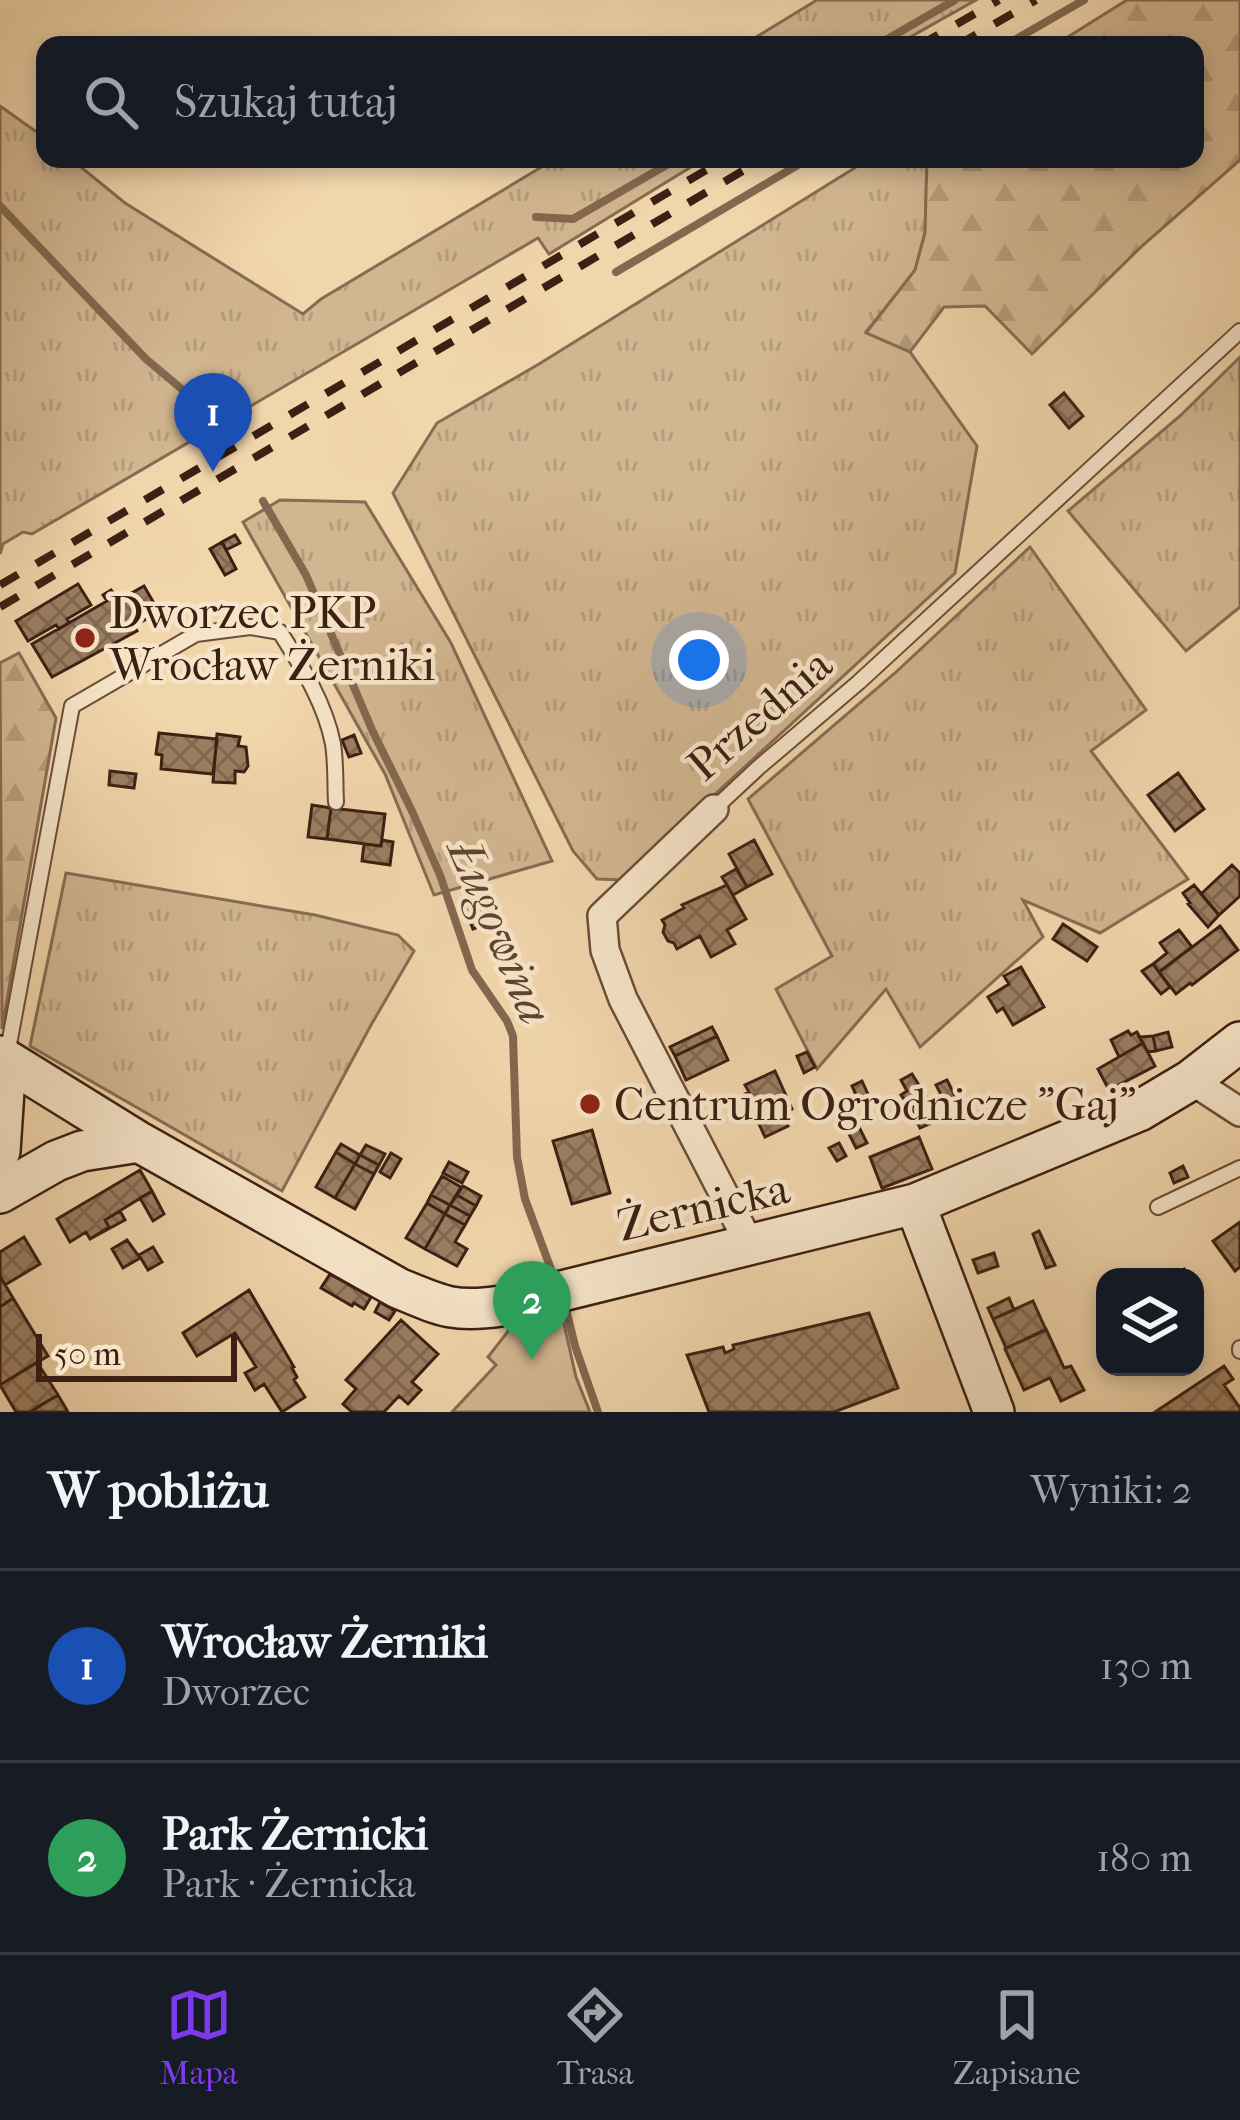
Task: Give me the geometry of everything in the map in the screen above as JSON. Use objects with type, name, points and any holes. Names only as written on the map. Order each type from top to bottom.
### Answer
[{"type":"street","name":"Przednia","points":[[714,809],[602,916],[605,950],[623,999],[750,1245]]},
{"type":"street","name":"Żernicka","points":[[3,1058],[140,1142],[398,1288],[470,1310],[915,1204],[1138,1111],[1191,1080],[1240,1042]]},
{"type":"street","points":[[0,1150],[3,1058]]},
{"type":"street","points":[[1191,1080],[1240,1112]]},
{"type":"street","points":[[0,1193],[82,1151],[140,1142]]},
{"type":"street","points":[[915,1204],[994,1412]]},
{"type":"lane","name":"Przednia","points":[[714,809],[1240,331]]},
{"type":"lane","points":[[3,1058],[72,706],[196,634],[250,627],[280,632],[323,710],[334,747],[336,802]]},
{"type":"lane","points":[[1158,1207],[1240,1168]]},
{"type":"green space","points":[[817,0],[976,0],[912,36],[758,36]]},
{"type":"green space","points":[[1127,0],[1240,0],[1240,160],[1142,246],[1032,354],[985,306],[944,307],[910,352],[866,333],[915,270],[925,233],[927,168],[1204,168],[1204,36],[1069,36]]},
{"type":"green space","points":[[0,106],[36,132],[36,168],[82,168],[125,203],[303,314],[540,168],[689,168],[549,254],[538,238],[32,534],[23,532],[3,544],[0,554]]},
{"type":"green space","points":[[855,168],[927,168],[925,233],[915,271],[866,332],[910,352],[977,446],[955,573],[622,880],[597,879],[573,851],[393,493],[437,423]]},
{"type":"green space","points":[[1240,357],[1240,607],[1186,651],[1068,511],[1180,416]]},
{"type":"green space","points":[[280,500],[365,502],[451,643],[552,861],[434,895],[385,774],[243,522]]},
{"type":"green space","points":[[1030,547],[1146,710],[1091,751],[1188,879],[1100,933],[1023,900],[1043,937],[920,1047],[886,989],[817,1069],[776,989],[832,956],[748,799],[895,673]]},
{"type":"green space","points":[[19,653],[56,718],[2,1029],[0,663]]},
{"type":"green space","points":[[66,873],[315,915],[398,935],[414,951],[282,1191],[30,1046]]},
{"type":"green space","points":[[561,1311],[576,1377],[590,1412],[452,1412],[496,1365],[488,1357],[516,1321]]},
{"type":"building","points":[[1064,393],[1083,416],[1069,428],[1050,405]]},
{"type":"building","points":[[235,535],[240,543],[226,550],[222,542]]},
{"type":"building","points":[[222,542],[236,569],[225,575],[210,549]]},
{"type":"building","points":[[78,584],[91,605],[59,629],[56,625],[28,641],[16,621]]},
{"type":"building","name":"Dworzec PKP Wrocław Żerniki","points":[[144,586],[159,612],[134,626],[137,631],[52,677],[32,644],[107,601],[103,595],[111,590],[119,600]]},
{"type":"building","points":[[159,733],[217,739],[213,774],[161,769],[162,755],[156,754]]},
{"type":"building","points":[[217,734],[240,737],[238,746],[246,747],[248,766],[244,772],[235,771],[235,783],[213,782]]},
{"type":"building","points":[[354,735],[361,753],[349,757],[342,740]]},
{"type":"building","points":[[110,771],[136,774],[134,788],[109,785]]},
{"type":"building","points":[[1178,773],[1204,809],[1175,831],[1148,795]]},
{"type":"building","points":[[312,805],[331,808],[327,839],[308,837]]},
{"type":"building","points":[[331,808],[385,814],[381,846],[327,839]]},
{"type":"building","points":[[382,840],[393,842],[390,865],[362,861],[364,844],[381,846]]},
{"type":"building","points":[[754,840],[772,874],[747,887],[729,854]]},
{"type":"building","points":[[1232,865],[1240,873],[1240,896],[1219,915],[1201,894]]},
{"type":"building","points":[[736,869],[747,887],[733,895],[722,877]]},
{"type":"building","points":[[727,885],[746,919],[727,930],[735,944],[711,957],[700,936],[677,949],[668,941],[662,920],[682,905]]},
{"type":"building","points":[[1194,885],[1219,915],[1208,927],[1183,893]]},
{"type":"building","points":[[477,901],[486,924],[473,929],[464,906]]},
{"type":"building","points":[[1063,924],[1097,947],[1087,961],[1053,939]]},
{"type":"building","points":[[1220,926],[1238,950],[1176,994],[1159,972]]},
{"type":"building","points":[[1179,930],[1192,947],[1159,972],[1153,964],[1167,953],[1160,943]]},
{"type":"building","points":[[1153,964],[1170,987],[1161,994],[1142,971]]},
{"type":"building","points":[[1021,967],[1044,1007],[1013,1025],[1003,1008],[997,1012],[988,997],[1009,984],[1004,976]]},
{"type":"building","points":[[712,1027],[717,1036],[675,1056],[670,1047]]},
{"type":"building","points":[[1128,1031],[1131,1035],[1137,1032],[1143,1043],[1119,1057],[1111,1040]]},
{"type":"building","points":[[1168,1032],[1172,1047],[1156,1051],[1153,1036]]},
{"type":"building","points":[[717,1036],[728,1060],[686,1080],[675,1056]]},
{"type":"building","points":[[1153,1036],[1156,1051],[1148,1052],[1139,1037]]},
{"type":"building","points":[[1143,1043],[1155,1066],[1109,1090],[1098,1069]]},
{"type":"building","points":[[807,1052],[815,1067],[804,1073],[797,1056]]},
{"type":"building","points":[[775,1071],[792,1109],[759,1124],[745,1085]]},
{"type":"building","points":[[912,1074],[927,1098],[909,1107],[901,1095],[907,1091],[901,1080]]},
{"type":"building","points":[[947,1080],[956,1098],[946,1104],[936,1085]]},
{"type":"building","points":[[862,1081],[871,1101],[861,1106],[852,1086]]},
{"type":"building","points":[[929,1099],[938,1120],[920,1128],[911,1108]]},
{"type":"building","points":[[850,1109],[867,1143],[856,1148],[839,1114]]},
{"type":"building","points":[[782,1113],[788,1126],[765,1137],[759,1124]]},
{"type":"building","points":[[592,1130],[610,1193],[572,1204],[553,1141]]},
{"type":"building","points":[[919,1137],[932,1169],[882,1188],[870,1157]]},
{"type":"building","points":[[839,1143],[846,1156],[837,1161],[829,1148]]},
{"type":"building","points":[[341,1144],[360,1155],[355,1164],[336,1152]]},
{"type":"building","points":[[366,1145],[385,1154],[379,1165],[360,1155]]},
{"type":"building","points":[[336,1152],[355,1164],[335,1198],[316,1187]]},
{"type":"building","points":[[391,1153],[401,1159],[390,1178],[380,1172]]},
{"type":"building","points":[[360,1155],[379,1165],[374,1174],[355,1164]]},
{"type":"building","points":[[449,1162],[468,1172],[462,1183],[443,1173]]},
{"type":"building","points":[[355,1164],[374,1174],[355,1209],[335,1198]]},
{"type":"building","points":[[1183,1166],[1188,1177],[1174,1183],[1170,1173]]},
{"type":"building","points":[[140,1170],[152,1191],[105,1220],[109,1227],[90,1239],[86,1232],[70,1242],[57,1219]]},
{"type":"building","points":[[442,1176],[461,1187],[450,1205],[431,1195]]},
{"type":"building","points":[[463,1186],[481,1196],[476,1206],[457,1195]]},
{"type":"building","points":[[152,1191],[164,1214],[153,1221],[140,1198]]},
{"type":"building","points":[[431,1195],[450,1205],[445,1214],[427,1203]]},
{"type":"building","points":[[457,1195],[476,1206],[470,1216],[450,1205]]},
{"type":"building","points":[[427,1203],[445,1214],[425,1249],[406,1238]]},
{"type":"building","points":[[450,1205],[470,1216],[465,1225],[445,1214]]},
{"type":"building","points":[[120,1211],[125,1220],[90,1239],[109,1227],[105,1220]]},
{"type":"building","points":[[445,1214],[465,1225],[455,1242],[467,1249],[457,1266],[425,1249]]},
{"type":"building","points":[[1240,1222],[1240,1267],[1235,1271],[1213,1241]]},
{"type":"building","points":[[1039,1231],[1055,1265],[1046,1268],[1033,1234]]},
{"type":"building","points":[[24,1237],[40,1264],[5,1285],[0,1252]]},
{"type":"building","points":[[127,1240],[140,1258],[123,1268],[112,1249]]},
{"type":"building","points":[[153,1247],[162,1262],[148,1270],[139,1255]]},
{"type":"building","points":[[994,1253],[998,1266],[978,1273],[973,1260]]},
{"type":"building","points":[[330,1274],[371,1297],[364,1309],[321,1288]]},
{"type":"building","points":[[0,1276],[13,1298],[0,1307]]},
{"type":"building","points":[[249,1290],[294,1367],[294,1380],[305,1397],[282,1412],[264,1384],[255,1390],[245,1373],[256,1367],[235,1333],[197,1356],[183,1333]]},
{"type":"building","points":[[13,1298],[48,1356],[0,1385],[0,1307]]},
{"type":"building","points":[[1009,1298],[1014,1310],[993,1319],[988,1308]]},
{"type":"building","points":[[1033,1301],[1046,1330],[1006,1348],[993,1319]]},
{"type":"building","points":[[380,1302],[395,1311],[389,1320],[375,1312]]},
{"type":"building","points":[[869,1313],[898,1388],[834,1412],[709,1412],[687,1355],[723,1347],[725,1353],[733,1345]]},
{"type":"building","points":[[401,1320],[438,1354],[412,1382],[421,1390],[408,1404],[399,1396],[384,1412],[352,1412],[343,1404],[356,1389],[346,1380]]},
{"type":"building","points":[[1046,1329],[1064,1368],[1071,1366],[1084,1390],[1061,1401],[1050,1378],[1024,1390],[1005,1349]]},
{"type":"building","points":[[37,1362],[58,1395],[30,1412],[16,1412],[0,1385]]},
{"type":"building","points":[[1224,1366],[1233,1379],[1224,1385],[1240,1412],[1155,1412]]},
{"type":"building","points":[[58,1395],[68,1412],[30,1412],[39,1406]]},
{"type":"waterway","points":[[893,36],[955,0]]},
{"type":"waterway","points":[[1022,36],[1084,0]]},
{"type":"waterway","points":[[536,217],[573,219],[661,168]]},
{"type":"waterway","points":[[616,272],[793,168]]},
{"type":"waterway","name":"Ługowina","points":[[0,206],[146,359],[209,412]]},
{"type":"waterway","name":"Ługowina","points":[[263,501],[306,575],[412,811],[440,875],[472,970],[513,1036],[517,1157],[525,1199],[555,1280]]},
{"type":"waterway","name":"Ługowina","points":[[565,1305],[598,1412]]},
{"type":"railway","points":[[936,36],[999,0]]},
{"type":"railway","points":[[974,36],[1036,0]]},
{"type":"railway","points":[[0,585],[710,168]]},
{"type":"railway","points":[[0,607],[748,168]]},
{"type":"place","name":"Wrocław Żerniki","points":[[213,472]]},
{"type":"place","name":"Dworzec PKP Wrocław Żerniki","points":[[85,638]]},
{"type":"place","name":"Centrum Ogrodnicze \"Gaj\"","points":[[590,1104]]},
{"type":"place","name":"Park Żernicki","points":[[532,1360]]}]
